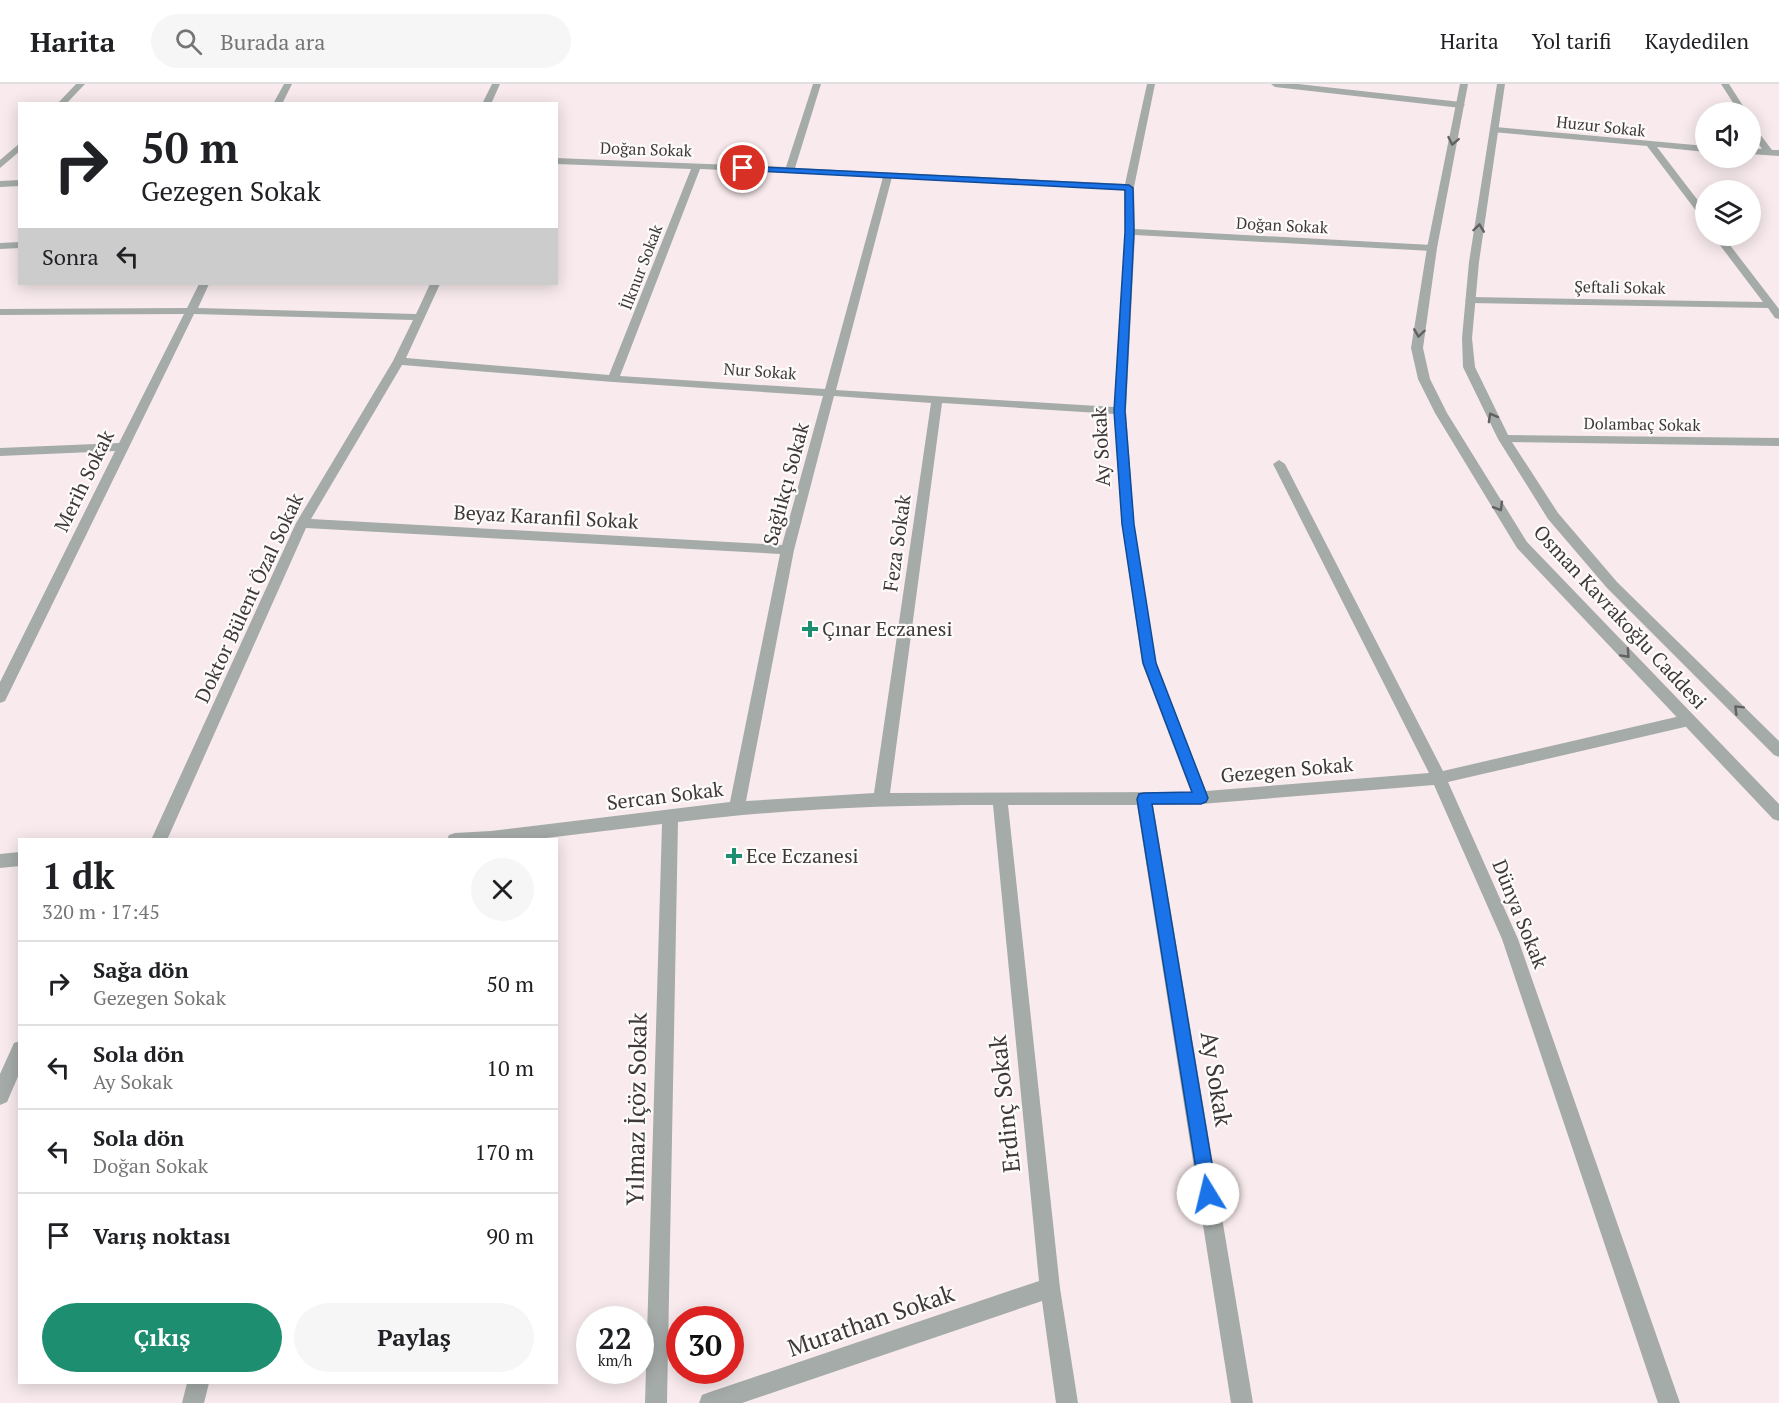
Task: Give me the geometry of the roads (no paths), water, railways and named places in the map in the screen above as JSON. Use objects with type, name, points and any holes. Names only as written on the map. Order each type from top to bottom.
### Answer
[{"type":"street","points":[[63,102],[81,84]]},
{"type":"street","points":[[278,102],[288,84]]},
{"type":"street","points":[[487,102],[496,84]]},
{"type":"street","points":[[789,171],[817,84]]},
{"type":"street","name":"Ay Sokak","points":[[1151,84],[1129,188],[1130,232],[1120,411],[1128,524],[1149,663],[1201,798]]},
{"type":"street","points":[[1275,84],[1461,105]]},
{"type":"street","name":"Osman Kavrakoğlu Caddesi","points":[[1464,84],[1432,248],[1417,348],[1424,379],[1441,413],[1522,545],[1779,814]]},
{"type":"street","name":"Osman Kavrakoğlu Caddesi","points":[[1501,84],[1474,262],[1467,338],[1469,367],[1504,439],[1553,516],[1612,585],[1779,751]]},
{"type":"street","points":[[1725,84],[1737,102]]},
{"type":"street","name":"Huzur Sokak","points":[[1495,130],[1695,148]]},
{"type":"street","points":[[1761,141],[1768,152]]},
{"type":"street","points":[[1651,146],[1695,204]]},
{"type":"street","points":[[0,165],[18,148]]},
{"type":"street","points":[[1761,152],[1779,153]]},
{"type":"street","name":"Doğan Sokak","points":[[558,160],[888,174],[1129,188]]},
{"type":"street","name":"İlknur Sokak","points":[[614,379],[697,166]]},
{"type":"street","name":"Sağlıkçı Sokak","points":[[737,808],[787,550],[888,174]]},
{"type":"street","points":[[0,184],[18,183]]},
{"type":"street","name":"Doğan Sokak","points":[[1130,232],[1432,248]]},
{"type":"street","points":[[0,246],[18,245]]},
{"type":"street","points":[[1726,246],[1779,316]]},
{"type":"street","name":"Merih Sokak","points":[[0,697],[204,285]]},
{"type":"street","name":"Doktor Bülent Özal Sokak","points":[[160,838],[302,523],[399,361],[434,285]]},
{"type":"street","name":"Şeftali Sokak","points":[[1470,300],[1770,305]]},
{"type":"street","points":[[0,312],[191,311],[418,317]]},
{"type":"street","name":"Nur Sokak","points":[[399,361],[614,379],[1120,411]]},
{"type":"street","name":"Feza Sokak","points":[[881,799],[937,400]]},
{"type":"street","name":"Dolambaç Sokak","points":[[1504,439],[1779,442]]},
{"type":"street","points":[[0,452],[122,447]]},
{"type":"street","name":"Dünya Sokak","points":[[1279,464],[1438,778],[1510,939],[1669,1403]]},
{"type":"street","name":"Beyaz Karanfil Sokak","points":[[302,523],[787,550]]},
{"type":"street","name":"Gezegen Sokak","points":[[881,799],[1201,798],[1438,778],[1689,720]]},
{"type":"street","name":"Sercan Sokak","points":[[491,838],[737,808],[881,799]]},
{"type":"street","name":"Erdinç Sokak","points":[[1000,799],[1050,1288],[1067,1403]]},
{"type":"street","name":"Ay Sokak","points":[[1144,799],[1242,1403]]},
{"type":"street","name":"Yılmaz İçöz Sokak","points":[[656,1403],[670,816]]},
{"type":"street","points":[[0,861],[18,859]]},
{"type":"street","points":[[0,1096],[18,1054]]},
{"type":"street","name":"Murathan Sokak","points":[[710,1403],[1050,1288]]},
{"type":"street","points":[[193,1403],[198,1384]]},
{"type":"place","name":"Çınar Eczanesi","points":[[810,629]]},
{"type":"place","name":"Ece Eczanesi","points":[[734,856]]}]
